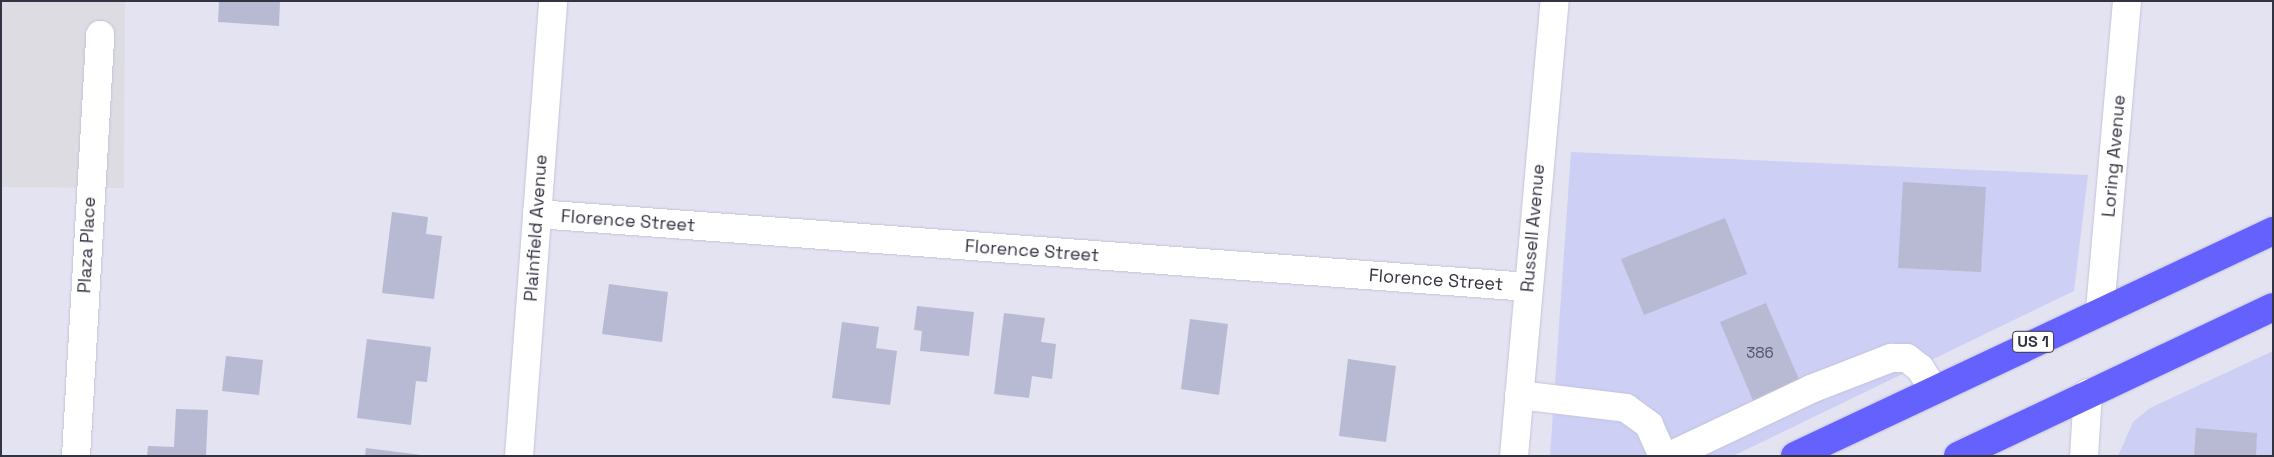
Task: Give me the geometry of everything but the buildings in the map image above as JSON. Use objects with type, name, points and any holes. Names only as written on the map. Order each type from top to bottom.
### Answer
[{"type":"highway","name":"US 1","points":[[1795,456],[2100,310],[2273,231]]},
{"type":"highway","points":[[1958,456],[2273,307]]},
{"type":"street","name":"Plainfield Avenue","points":[[519,456],[553,1]]},
{"type":"street","name":"Russell Avenue","points":[[1514,456],[1555,1]]},
{"type":"street","name":"Loring Avenue","points":[[2100,310],[2127,1]]},
{"type":"street","name":"Plaza Place","points":[[76,456],[100,35]]},
{"type":"street","name":"Florence Street","points":[[537,214],[1528,287]]},
{"type":"street","points":[[1670,456],[1811,389],[1890,358],[1907,358],[1920,368],[1933,389]]},
{"type":"street","points":[[2084,456],[2088,393]]},
{"type":"street","points":[[1519,395],[1626,408],[1649,425],[1664,456]]},
{"type":"shaded area","points":[[1,1],[125,1],[124,188],[1,187]]},
{"type":"shaded area","points":[[1571,152],[2088,175],[2074,291],[1733,456],[1550,456]]},
{"type":"shaded area","points":[[2273,351],[2273,456],[2118,456],[2133,422],[2150,408]]}]
